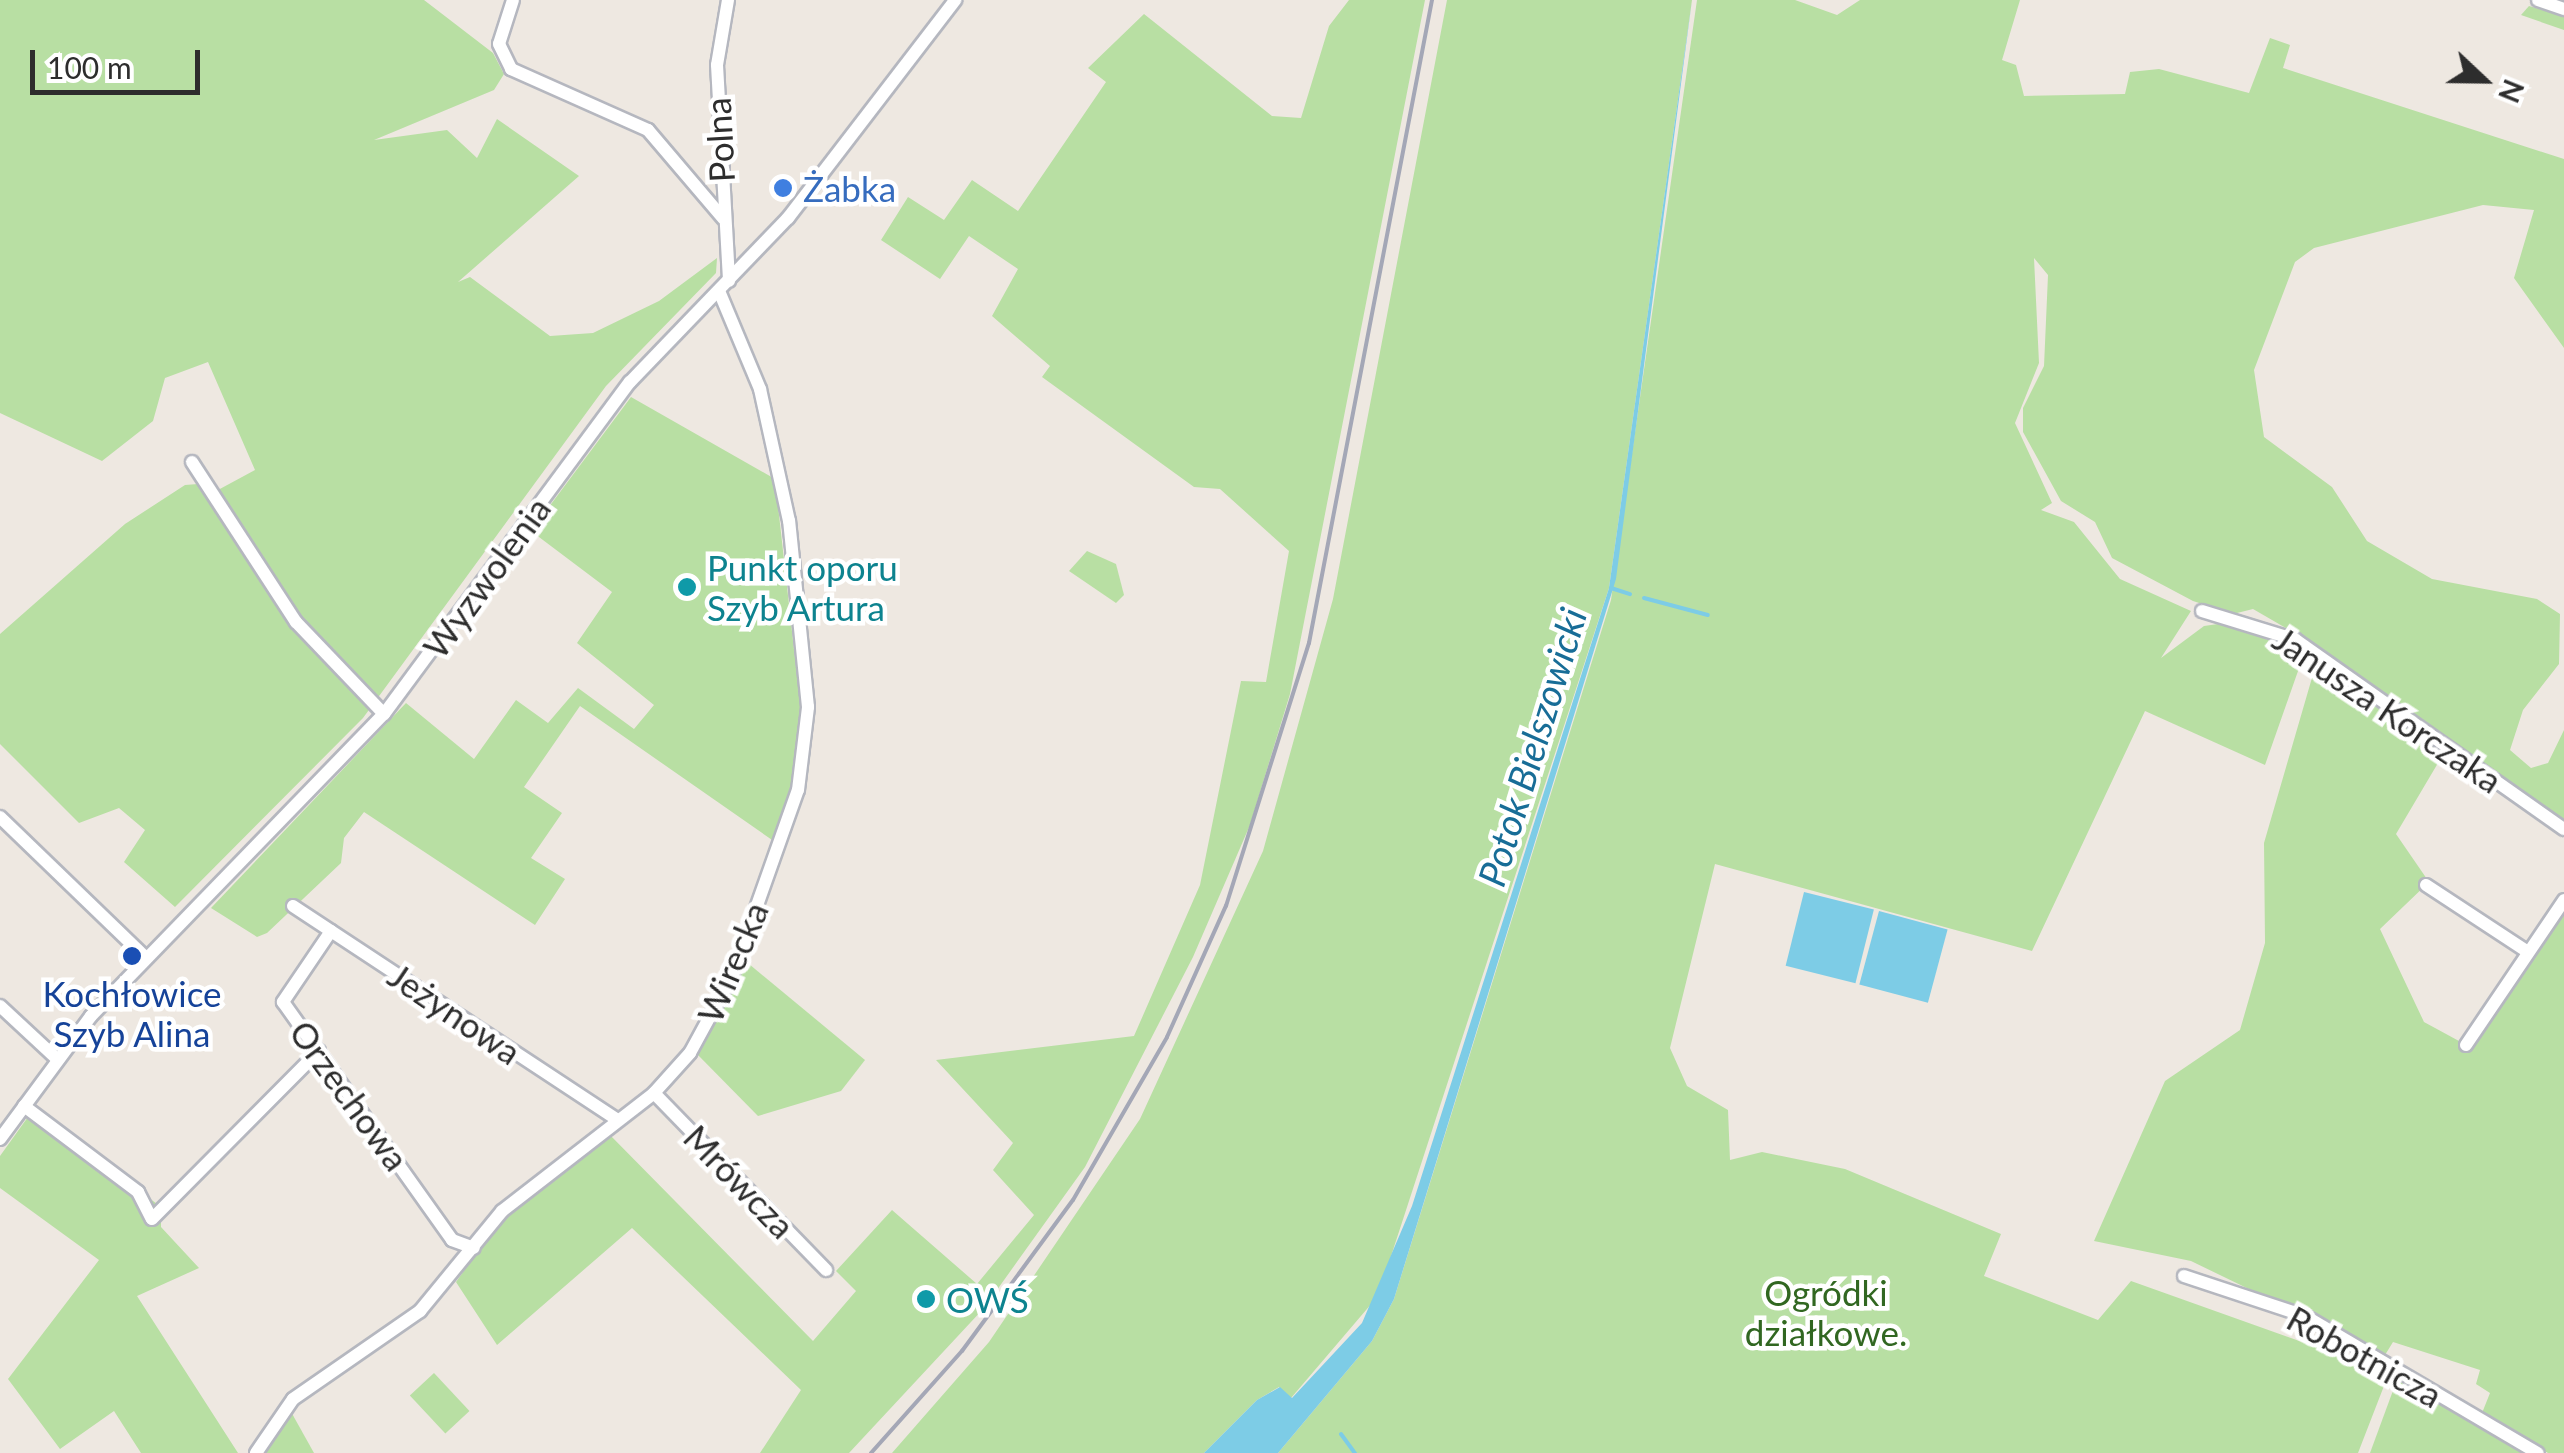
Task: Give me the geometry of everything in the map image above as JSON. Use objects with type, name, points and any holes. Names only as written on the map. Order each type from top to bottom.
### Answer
[{"type":"street","points":[[512,0],[500,44],[511,69],[648,130],[722,218]]},
{"type":"street","name":"Polna","points":[[724,286],[716,65],[728,0]]},
{"type":"street","name":"Wyzwolenia","points":[[0,1139],[57,1059],[146,958],[384,714],[600,420],[724,286],[956,0]]},
{"type":"street","points":[[2538,0],[2564,9]]},
{"type":"street","name":"Wirecka","points":[[256,1453],[279,1412],[420,1311],[502,1211],[654,1092],[690,1053],[732,976],[808,738],[789,521],[760,389],[724,286]]},
{"type":"street","points":[[192,462],[286,609],[384,714]]},
{"type":"street","name":"Janusza Korczaka","points":[[2202,611],[2296,640],[2564,829]]},
{"type":"street","points":[[0,817],[146,958]]},
{"type":"street","points":[[2426,886],[2528,952]]},
{"type":"street","points":[[2466,1045],[2564,900]]},
{"type":"street","name":"Jeżynowa","points":[[293,906],[617,1120]]},
{"type":"street","name":"Orzechowa","points":[[331,931],[283,1002],[452,1240],[474,1248]]},
{"type":"street","points":[[0,1006],[57,1059]]},
{"type":"street","points":[[24,1106],[138,1192],[152,1219],[319,1051]]},
{"type":"street","name":"Mrówcza","points":[[654,1092],[826,1270]]},
{"type":"street","name":"Robotnicza","points":[[2184,1276],[2305,1316],[2538,1453]]},
{"type":"green space","points":[[0,0],[424,0],[493,53],[504,74],[494,90],[374,140],[447,130],[477,158],[497,119],[579,176],[458,282],[470,277],[550,336],[593,333],[659,301],[717,258],[716,273],[606,386],[363,718],[175,907],[124,862],[145,830],[119,808],[79,823],[0,744],[0,634],[125,524],[185,485],[198,484],[205,497],[255,470],[208,362],[165,378],[153,421],[102,461],[0,413]]},
{"type":"green space","points":[[1349,0],[1425,0],[1290,694],[1250,825],[1193,957],[1085,1167],[984,1308],[849,1453],[760,1453],[801,1390],[632,1228],[497,1345],[456,1282],[498,1222],[608,1133],[813,1341],[856,1291],[836,1271],[892,1210],[977,1284],[1034,1215],[993,1170],[1013,1143],[936,1060],[1134,1036],[1200,885],[1241,681],[1266,682],[1289,551],[1220,489],[1194,487],[1042,377],[1050,366],[992,316],[1018,269],[969,236],[940,279],[881,240],[908,197],[944,220],[972,180],[1018,211],[1106,82],[1088,68],[1144,14],[1272,116],[1301,118],[1329,26]]},
{"type":"green space","points":[[1447,0],[1692,0],[1609,588],[1378,1296],[1291,1398],[1279,1387],[1257,1400],[1204,1453],[892,1453],[989,1342],[1140,1119],[1263,851],[1333,599]]},
{"type":"green space","name":"Ogródki działkowe.","points":[[1697,0],[1795,0],[1837,15],[1860,0],[2020,0],[2002,60],[2016,65],[2024,96],[2125,94],[2130,72],[2159,69],[2249,93],[2270,38],[2290,45],[2283,68],[2564,159],[2564,348],[2514,278],[2534,210],[2483,205],[2314,248],[2295,262],[2254,370],[2264,437],[2332,487],[2367,541],[2432,579],[2537,599],[2560,614],[2559,664],[2523,710],[2510,750],[2531,768],[2548,763],[2564,730],[2564,823],[2296,634],[2253,609],[2233,614],[2193,601],[2112,558],[2095,522],[2061,501],[2023,432],[2023,408],[2044,366],[2048,275],[2034,258],[2039,363],[2015,423],[2052,503],[2041,510],[2074,522],[2120,579],[2191,611],[2161,658],[2204,626],[2225,623],[2304,654],[2265,765],[2145,711],[2032,951],[1715,864],[1670,1048],[1687,1086],[1728,1110],[1730,1160],[1762,1152],[1845,1169],[2001,1234],[1984,1276],[2098,1320],[2131,1281],[2389,1373],[2358,1453],[1278,1453],[1372,1341],[1394,1299],[1611,600]]},
{"type":"green space","points":[[2529,6],[2564,16],[2564,30],[2521,15]]},
{"type":"green space","points":[[631,397],[775,479],[804,739],[775,842],[580,706],[524,787],[562,813],[531,858],[565,879],[535,925],[364,812],[344,838],[341,863],[267,933],[257,937],[211,908],[406,703],[474,759],[516,700],[548,723],[578,688],[634,729],[654,705],[577,643],[612,592],[531,531]]},
{"type":"green space","points":[[1087,551],[1116,564],[1124,595],[1116,603],[1069,571]]},
{"type":"green space","points":[[2316,664],[2435,749],[2428,756],[2438,763],[2396,834],[2429,882],[2380,929],[2424,1022],[2470,1047],[2564,907],[2564,1453],[2548,1453],[2482,1413],[2490,1393],[2476,1384],[2480,1370],[2393,1342],[2385,1355],[2191,1261],[2094,1241],[2165,1081],[2240,1030],[2265,943],[2264,843]]},
{"type":"green space","points":[[743,959],[865,1060],[841,1091],[758,1116],[697,1054]]},
{"type":"green space","points":[[33,1110],[161,1207],[161,1227],[199,1268],[137,1296],[238,1453],[141,1453],[114,1411],[60,1449],[8,1379],[99,1260],[0,1188],[0,1156]]},
{"type":"green space","points":[[434,1373],[469,1411],[445,1434],[410,1396]]},
{"type":"green space","points":[[2398,1377],[2517,1447],[2522,1453],[2370,1453]]},
{"type":"green space","points":[[290,1410],[314,1453],[262,1453]]},
{"type":"water","points":[[1692,0],[1616,579],[1394,1299],[1372,1341],[1278,1453],[1204,1453],[1257,1400],[1280,1387],[1292,1398],[1362,1323],[1412,1206],[1609,588]]},
{"type":"water","points":[[1804,892],[1874,909],[1855,983],[1786,966]]},
{"type":"water","points":[[1879,911],[1948,929],[1928,1003],[1859,984]]},
{"type":"waterway","points":[[1611,588],[1630,594]]},
{"type":"waterway","points":[[1644,598],[1708,615]]},
{"type":"waterway","points":[[1341,1434],[1355,1453]]},
{"type":"railway","points":[[871,1453],[962,1351],[1073,1200],[1167,1037],[1226,906],[1309,643],[1432,0]]},
{"type":"place","name":"Żabka","points":[[783,188]]},
{"type":"place","name":"Punkt oporu Szyb Artura","points":[[687,587]]},
{"type":"place","name":"Kochłowice Szyb Alina","points":[[132,956]]},
{"type":"place","name":"OWŚ","points":[[926,1299]]},
{"type":"water label","name":"Potok Bielszowicki","points":[[1532,747]]}]
